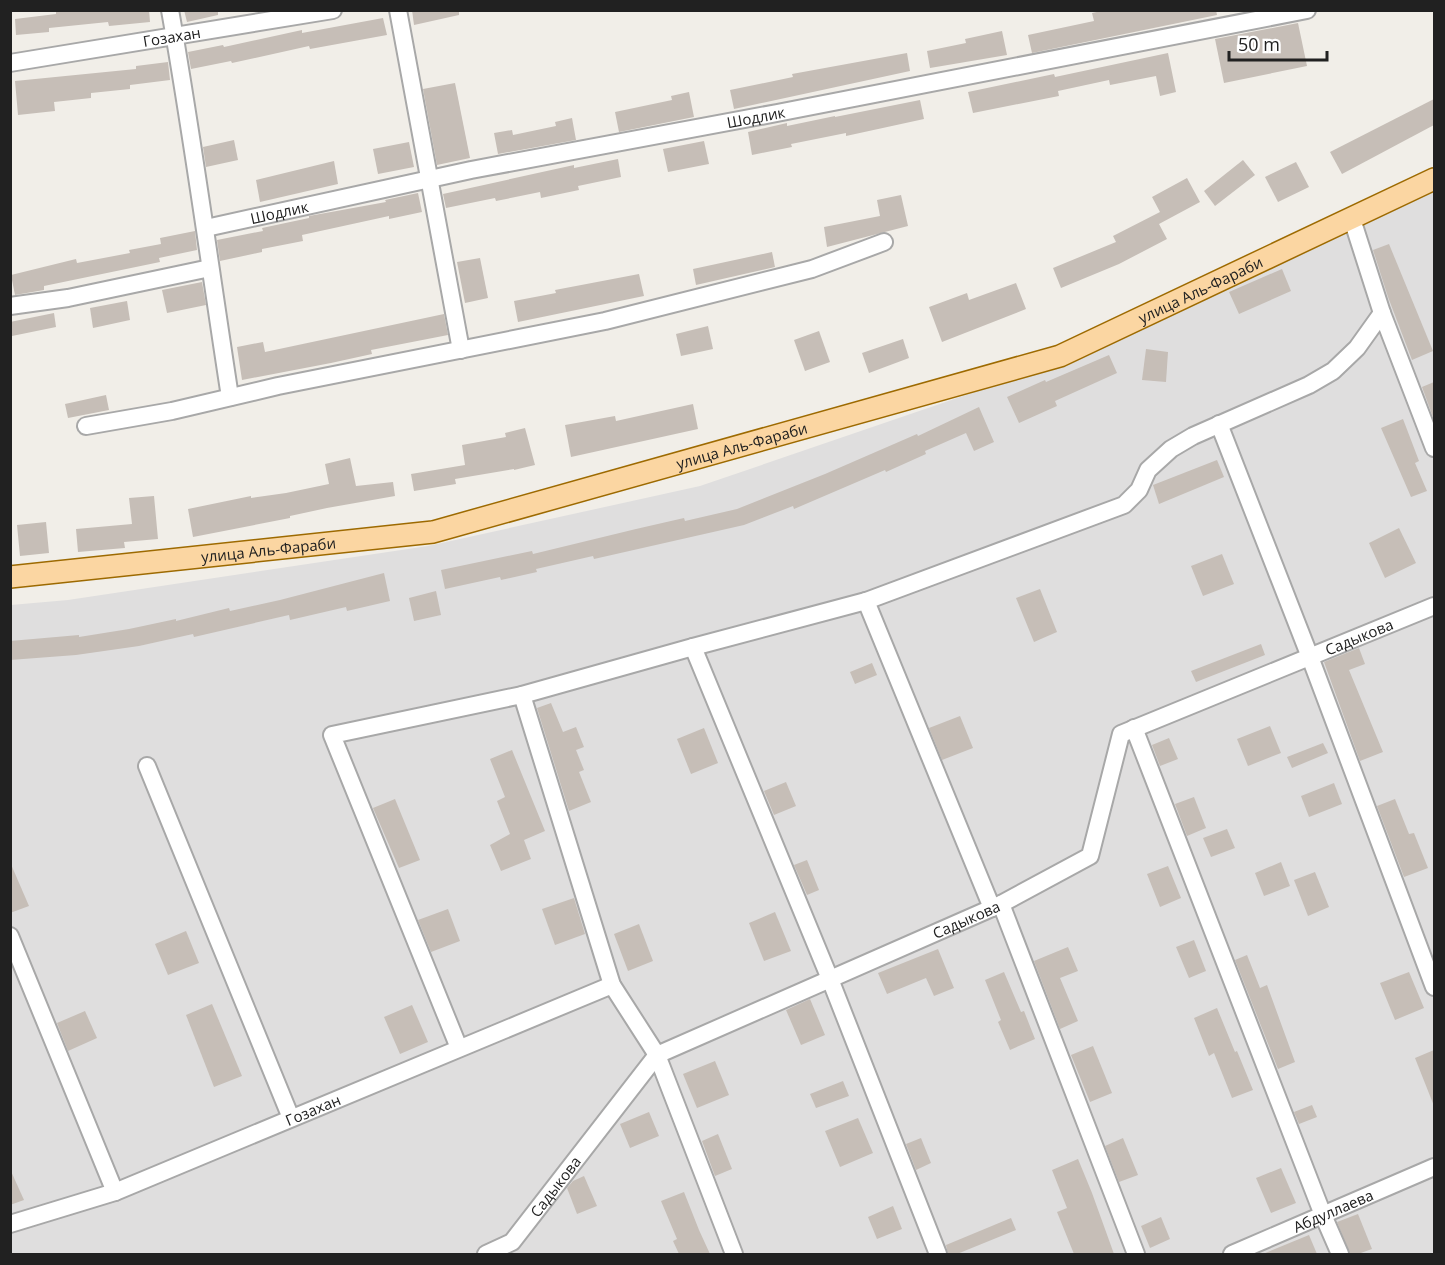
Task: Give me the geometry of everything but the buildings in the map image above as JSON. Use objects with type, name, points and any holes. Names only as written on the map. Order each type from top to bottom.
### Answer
[{"type":"main road","name":"улица Аль-Фараби","points":[[10,577],[433,532],[1060,356],[1434,179]]},
{"type":"street","points":[[170,10],[206,228],[230,397]]},
{"type":"street","name":"Гозахан","points":[[10,63],[333,10]]},
{"type":"street","points":[[398,10],[461,350]]},
{"type":"street","name":"Шодлик","points":[[206,228],[429,179],[1307,10]]},
{"type":"street","points":[[1352,219],[1382,313],[1434,448]]},
{"type":"street","points":[[86,426],[172,411],[278,386],[604,321],[801,272],[884,242]]},
{"type":"street","points":[[10,306],[68,298],[210,268]]},
{"type":"street","points":[[459,1048],[332,735],[522,695],[693,646],[866,601],[1124,505],[1139,490],[1148,470],[1171,448],[1219,424],[1309,385],[1333,371],[1357,348],[1382,313]]},
{"type":"street","points":[[1219,424],[1310,657],[1434,987]]},
{"type":"street","points":[[866,601],[997,906],[1136,1254]]},
{"type":"street","name":"Садыкова","points":[[486,1254],[514,1248],[657,1055],[997,906],[1090,856],[1121,734],[1434,606]]},
{"type":"street","points":[[693,646],[830,979],[938,1254]]},
{"type":"street","points":[[522,695],[612,985],[657,1055],[734,1254]]},
{"type":"street","points":[[1134,728],[1340,1254]]},
{"type":"street","points":[[147,766],[291,1118]]},
{"type":"street","points":[[10,936],[115,1192]]},
{"type":"street","name":"Гозахан","points":[[10,1224],[115,1192],[612,985]]},
{"type":"street","name":"Абдуллаева","points":[[1232,1254],[1434,1167]]},
{"type":"shaded area","points":[[1434,188],[1434,1254],[11,1254],[11,605],[68,600],[428,546],[700,486],[1060,363]]}]
